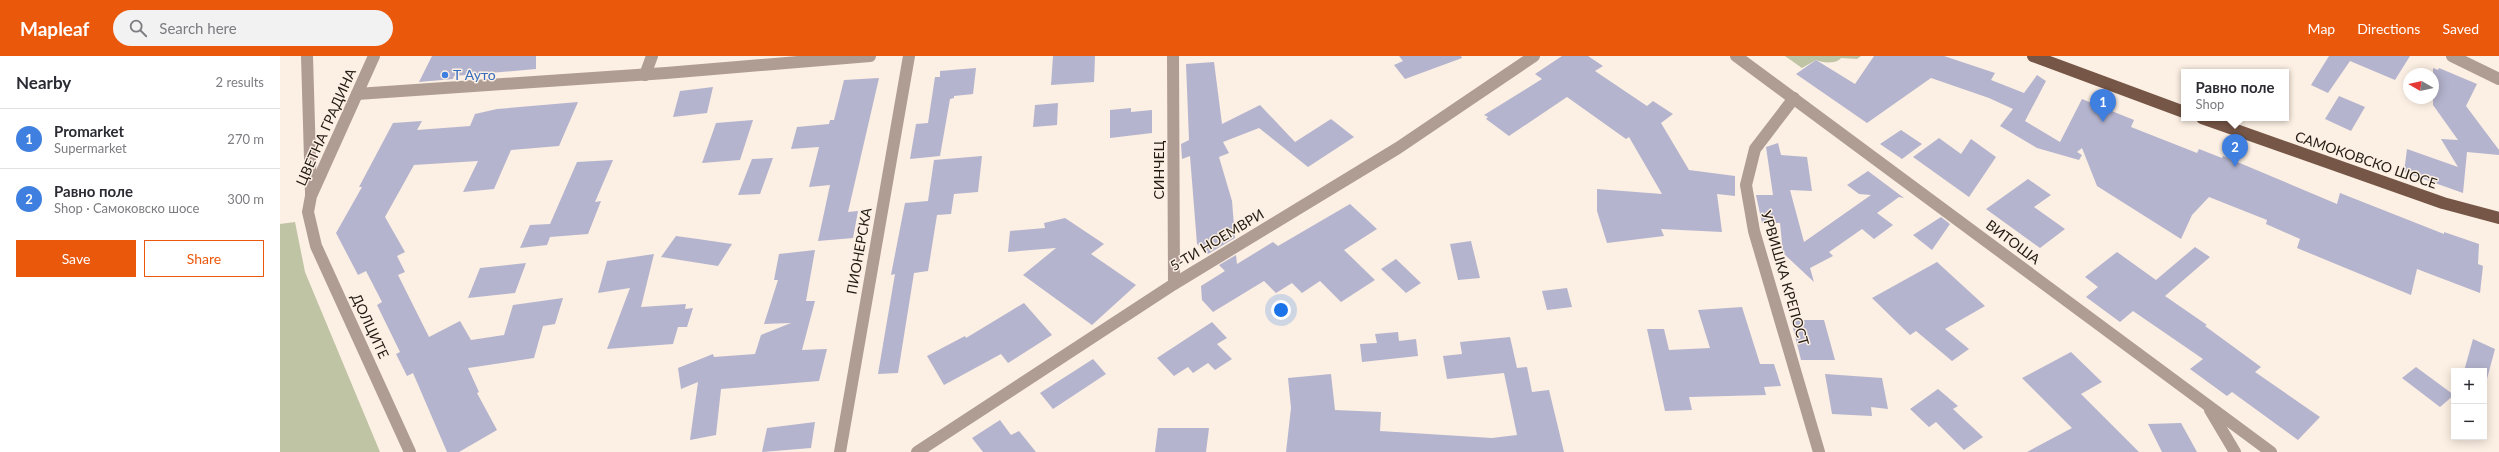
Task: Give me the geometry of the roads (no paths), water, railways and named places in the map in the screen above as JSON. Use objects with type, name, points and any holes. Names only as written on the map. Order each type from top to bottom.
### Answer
[{"type":"main road","points":[[2033,56],[2181,111]]},
{"type":"main road","name":"САМОКОВСКО ШОСЕ","points":[[2211,121],[2444,203],[2499,218]]},
{"type":"street","points":[[307,56],[311,196]]},
{"type":"street","name":"ЦВЕТНА ГРАДИНА","points":[[308,212],[311,196],[374,56]]},
{"type":"street","points":[[645,75],[652,56]]},
{"type":"street","points":[[357,94],[645,75],[870,56]]},
{"type":"street","name":"ПИОНЕРСКА","points":[[840,452],[909,56]]},
{"type":"street","name":"СИНЧЕЦ","points":[[1173,56],[1174,284]]},
{"type":"street","name":"5-ТИ НОЕМВРИ","points":[[917,452],[1174,284],[1398,148],[1534,56]]},
{"type":"street","name":"ВИТОША","points":[[1736,56],[2271,452]]},
{"type":"street","points":[[2452,56],[2499,79]]},
{"type":"street","name":"УРВИШКА КРЕПОСТ","points":[[1794,98],[1755,149],[1746,185],[1754,231],[1819,452]]},
{"type":"street","name":"ДОЛЦИТЕ","points":[[308,212],[316,246],[410,452]]},
{"type":"street","points":[[2207,405],[2235,452]]},
{"type":"place","name":"Т Ауто","points":[[445,75]]},
{"type":"place","name":"Promarket","points":[[2103,122]]},
{"type":"place","name":"Равно поле","points":[[2235,167]]}]
